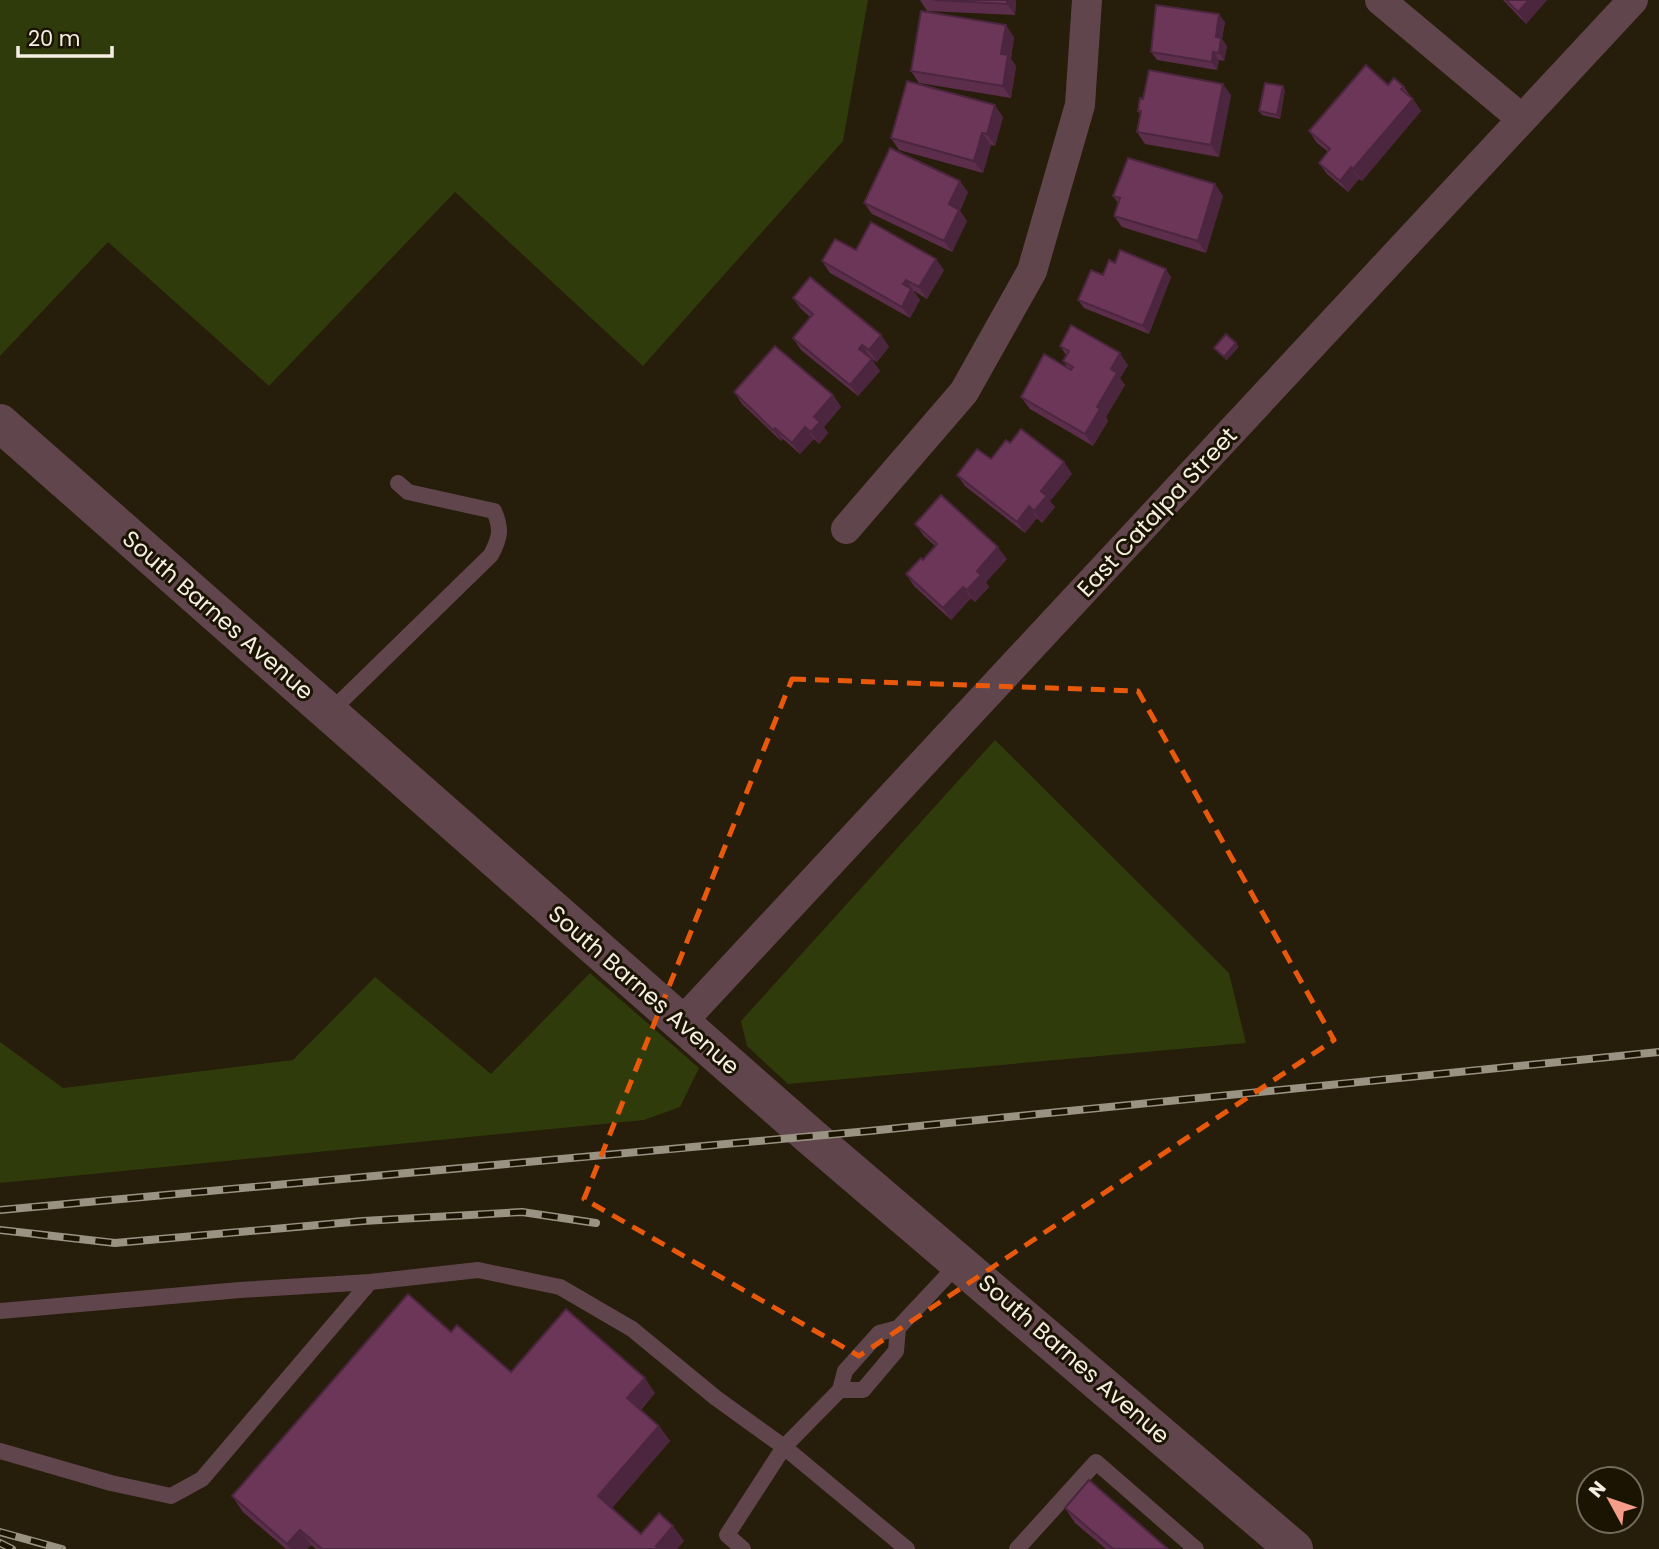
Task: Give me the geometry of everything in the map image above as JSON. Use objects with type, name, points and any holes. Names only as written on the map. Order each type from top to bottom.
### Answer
[{"type":"street","points":[[846,529],[964,392],[1032,271],[1080,105],[1087,0]]},
{"type":"street","points":[[1380,0],[1522,119]]},
{"type":"street","name":"East Catalpa Street","points":[[681,1023],[1633,0]]},
{"type":"street","name":"South Barnes Avenue","points":[[0,423],[681,1023],[1294,1549]]},
{"type":"lane","points":[[329,713],[491,555],[500,538],[500,523],[494,511],[408,492],[398,483]]},
{"type":"lane","points":[[743,1549],[727,1535],[784,1447],[839,1390],[845,1371],[879,1333],[898,1328],[960,1262]]},
{"type":"lane","points":[[0,1311],[226,1291],[370,1282],[478,1270],[560,1287],[632,1329],[716,1398],[784,1447],[907,1549]]},
{"type":"lane","points":[[0,1451],[111,1483],[172,1496],[202,1479],[370,1282]]},
{"type":"lane","points":[[839,1390],[863,1390],[896,1351],[898,1328]]},
{"type":"lane","points":[[1017,1549],[1096,1462],[1196,1549]]},
{"type":"highlighted area","points":[[792,679],[1138,691],[1334,1040],[859,1356],[584,1199]]},
{"type":"green space","points":[[0,0],[868,0],[843,141],[643,366],[455,192],[269,386],[108,242],[0,356]]},
{"type":"green space","points":[[995,740],[1229,973],[1246,1043],[788,1084],[747,1046],[741,1021]]},
{"type":"green space","points":[[590,973],[699,1068],[680,1107],[644,1120],[0,1183],[0,1042],[63,1088],[293,1060],[375,977],[491,1074]]},
{"type":"building","points":[[933,0],[1007,0],[1007,4]]},
{"type":"building","points":[[1506,0],[1529,0],[1518,12]]},
{"type":"building","points":[[1156,5],[1219,14],[1216,37],[1221,38],[1219,53],[1213,52],[1212,62],[1151,52]]},
{"type":"building","points":[[921,11],[1006,25],[1001,54],[1008,55],[1003,86],[911,71]]},
{"type":"building","points":[[1366,65],[1388,85],[1394,78],[1404,87],[1401,89],[1413,99],[1340,181],[1319,163],[1330,149],[1309,131]]},
{"type":"building","points":[[1149,70],[1223,84],[1211,145],[1137,132],[1141,111],[1138,111],[1140,98],[1143,99]]},
{"type":"building","points":[[907,81],[995,105],[987,134],[982,133],[974,161],[891,138]]},
{"type":"building","points":[[1265,83],[1283,86],[1277,115],[1259,111]]},
{"type":"building","points":[[890,148],[960,181],[949,204],[959,210],[944,241],[864,203]]},
{"type":"building","points":[[1128,158],[1215,184],[1198,241],[1114,216],[1120,198],[1113,196]]},
{"type":"building","points":[[871,222],[936,259],[919,287],[906,280],[903,284],[911,289],[902,307],[822,261],[835,239],[856,250]]},
{"type":"building","points":[[1120,250],[1166,269],[1143,326],[1078,300],[1091,270],[1103,275],[1109,260],[1115,263]]},
{"type":"building","points":[[810,277],[881,335],[869,350],[862,345],[859,349],[872,359],[850,385],[793,338],[813,314],[793,298]]},
{"type":"building","points":[[1071,325],[1120,353],[1111,369],[1117,373],[1085,434],[1021,397],[1044,354],[1071,370],[1073,367],[1063,361],[1069,351],[1060,346]]},
{"type":"building","points":[[1226,334],[1236,343],[1224,357],[1214,348]]},
{"type":"building","points":[[775,346],[833,395],[814,417],[820,422],[811,432],[805,427],[792,443],[775,428],[773,430],[734,392]]},
{"type":"building","points":[[1021,429],[1064,462],[1041,491],[1047,496],[1034,511],[1029,506],[1017,522],[957,475],[977,449],[991,459],[1006,440],[1010,443]]},
{"type":"building","points":[[941,495],[998,547],[977,571],[981,575],[967,590],[963,587],[943,608],[906,574],[937,544],[915,524]]},
{"type":"building","points":[[408,1294],[451,1332],[457,1325],[511,1372],[566,1309],[645,1378],[627,1398],[659,1426],[598,1496],[641,1534],[659,1513],[673,1526],[656,1546],[659,1549],[322,1549],[300,1530],[287,1544],[232,1496]]},
{"type":"building","points":[[1089,1480],[1168,1549],[1113,1549],[1065,1508]]},
{"type":"railway","points":[[0,1210],[869,1131],[1659,1052]]},
{"type":"railway","points":[[0,1230],[115,1243],[363,1221],[522,1212],[596,1223]]},
{"type":"railway","points":[[0,1532],[62,1549]]},
{"type":"railway","points":[[0,1543],[12,1549]]}]
